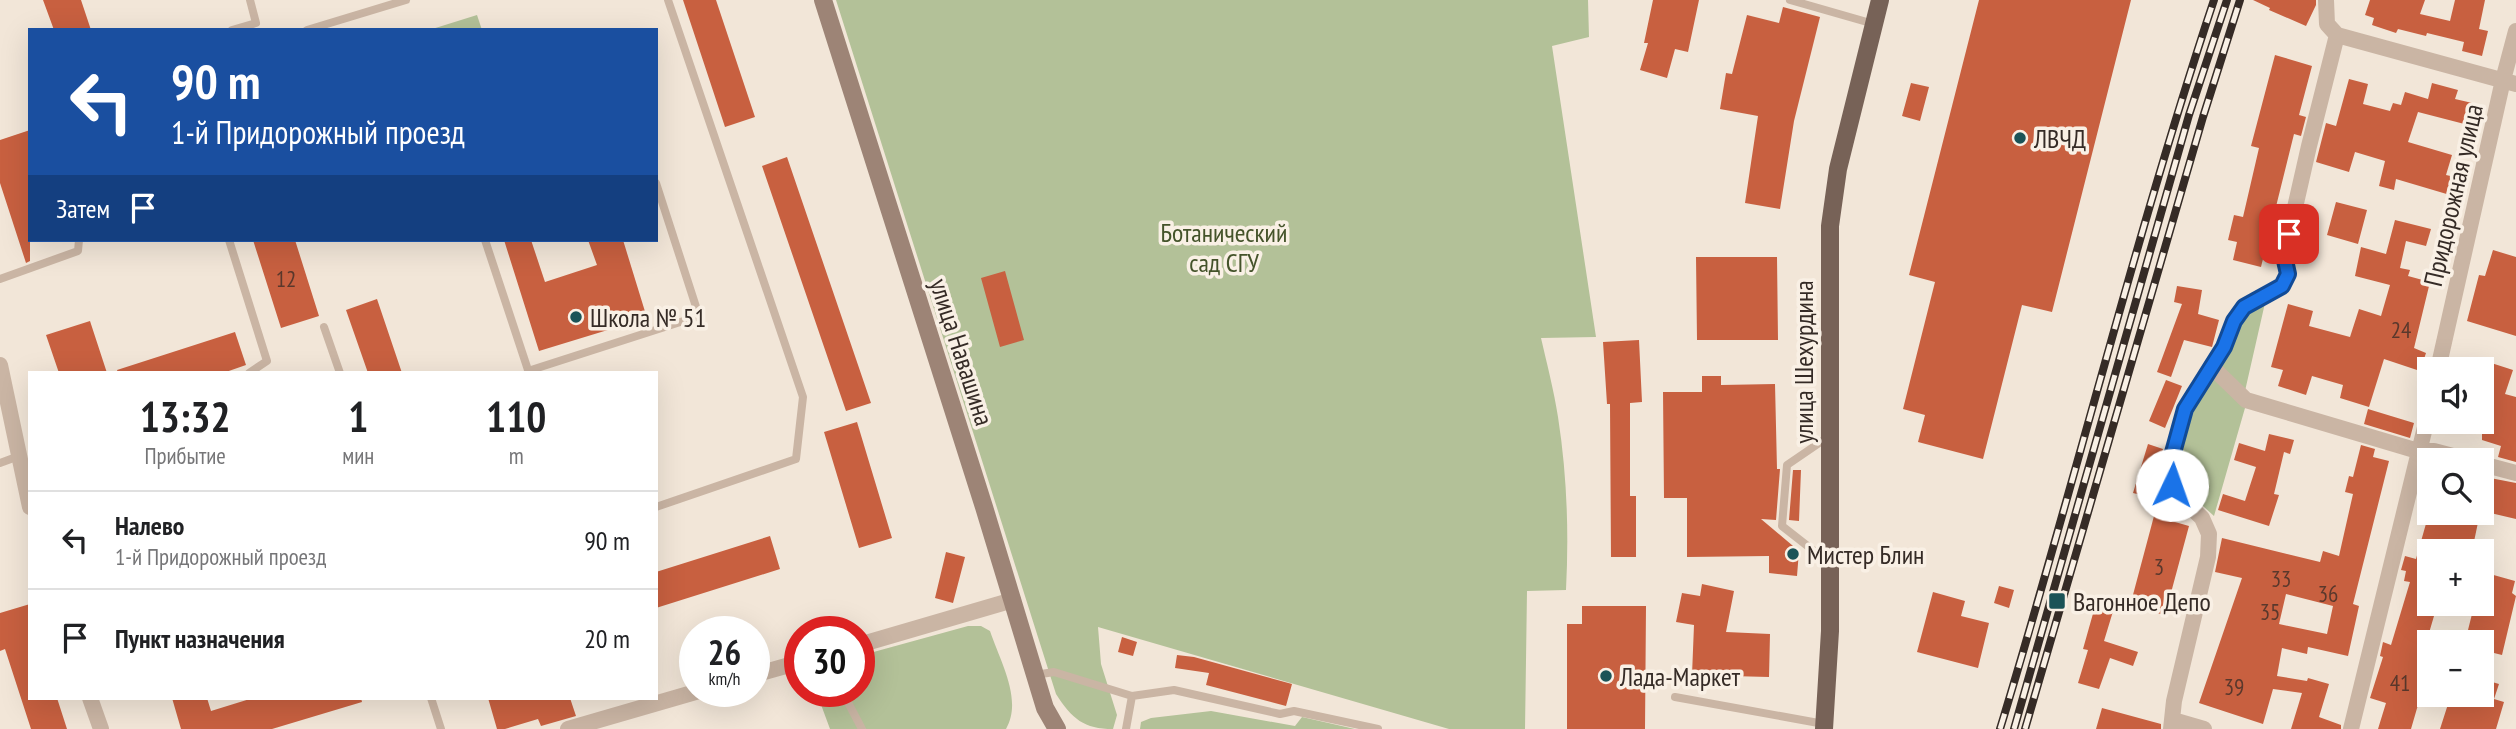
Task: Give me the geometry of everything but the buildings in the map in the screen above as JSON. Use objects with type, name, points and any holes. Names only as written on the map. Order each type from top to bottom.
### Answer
[{"type":"main road","name":"улица Навашина","points":[[822,0],[1035,675],[1057,726]]},
{"type":"main road","name":"улица Шехурдина","points":[[1824,726],[1830,631],[1830,226],[1838,169],[1881,0]]},
{"type":"street","points":[[2326,0],[2327,24],[2337,36],[2509,82]]},
{"type":"street","points":[[2204,729],[2172,725],[2174,701],[2208,557],[2209,534],[2202,518],[2172,485],[2169,467],[2185,409],[2212,367],[2239,314],[2244,307],[2282,286],[2288,274],[2284,256],[2337,36]]},
{"type":"street","name":"Придорожная улица","points":[[2441,357],[2509,82],[2515,42]]},
{"type":"street","points":[[0,365],[28,498]]},
{"type":"street","points":[[2212,367],[2246,400],[2417,451]]},
{"type":"street","points":[[2350,729],[2417,455]]},
{"type":"street","points":[[2494,467],[2516,473]]},
{"type":"street","points":[[875,640],[1013,600]]},
{"type":"street","points":[[568,729],[679,697]]},
{"type":"street","points":[[91,700],[100,729]]},
{"type":"lane","points":[[250,0],[257,27]]},
{"type":"lane","points":[[314,28],[405,0]]},
{"type":"lane","points":[[658,506],[796,459],[803,397],[668,0]]},
{"type":"lane","points":[[1790,0],[1874,24]]},
{"type":"lane","points":[[531,371],[699,316],[658,189]]},
{"type":"lane","points":[[0,279],[78,251],[79,242]]},
{"type":"lane","points":[[230,242],[267,361],[252,371]]},
{"type":"lane","points":[[486,242],[528,371]]},
{"type":"lane","points":[[324,327],[339,371]]},
{"type":"lane","points":[[1830,435],[1787,465],[1782,526],[1830,564]]},
{"type":"lane","points":[[0,463],[19,456]]},
{"type":"lane","points":[[1035,675],[1054,672],[1132,696],[1174,690],[1280,714],[1294,711],[1378,729]]},
{"type":"lane","points":[[1126,729],[1132,696]]},
{"type":"lane","points":[[1675,697],[1824,726]]},
{"type":"lane","points":[[432,700],[441,729]]},
{"type":"lane","points":[[850,707],[862,729]]},
{"type":"green space","name":"Ботанический сад СГУ","points":[[836,0],[1588,0],[1589,37],[1552,46],[1596,337],[1541,338],[1556,407],[1563,460],[1567,525],[1566,590],[1527,591],[1525,729],[1449,729],[1098,627],[1101,664],[1117,715],[1113,729],[1086,725],[1073,716],[1056,694]]},
{"type":"green space","points":[[477,15],[481,28],[435,28]]},
{"type":"green space","points":[[2265,303],[2245,391],[2245,408],[2214,516],[2181,486],[2175,468],[2190,416],[2230,352],[2241,318]]},
{"type":"green space","points":[[968,626],[981,626],[990,631],[1011,693],[1011,718],[1006,729],[830,729],[822,707],[875,707],[875,652]]},
{"type":"green space","points":[[1211,711],[1295,726],[1302,717],[1355,729],[1140,729],[1141,722],[1151,718]]},
{"type":"railway","points":[[2000,729],[2157,181],[2214,0]]},
{"type":"railway","points":[[2014,729],[2189,115],[2227,0]]},
{"type":"railway","points":[[2025,729],[2203,117],[2240,0]]},
{"type":"place","name":"ЛВЧД","points":[[2020,138]]},
{"type":"place","name":"Школа № 51","points":[[576,317]]},
{"type":"place","name":"Мистер Блин","points":[[1793,554]]},
{"type":"place","name":"Вагонное Депо","points":[[2057,601]]},
{"type":"place","name":"Лада-Маркет","points":[[1606,676]]},
{"type":"route","points":[[2172,485],[2169,467],[2185,409],[2224,347],[2234,321],[2244,307],[2282,286],[2288,274],[2284,256],[2289,234]]}]
